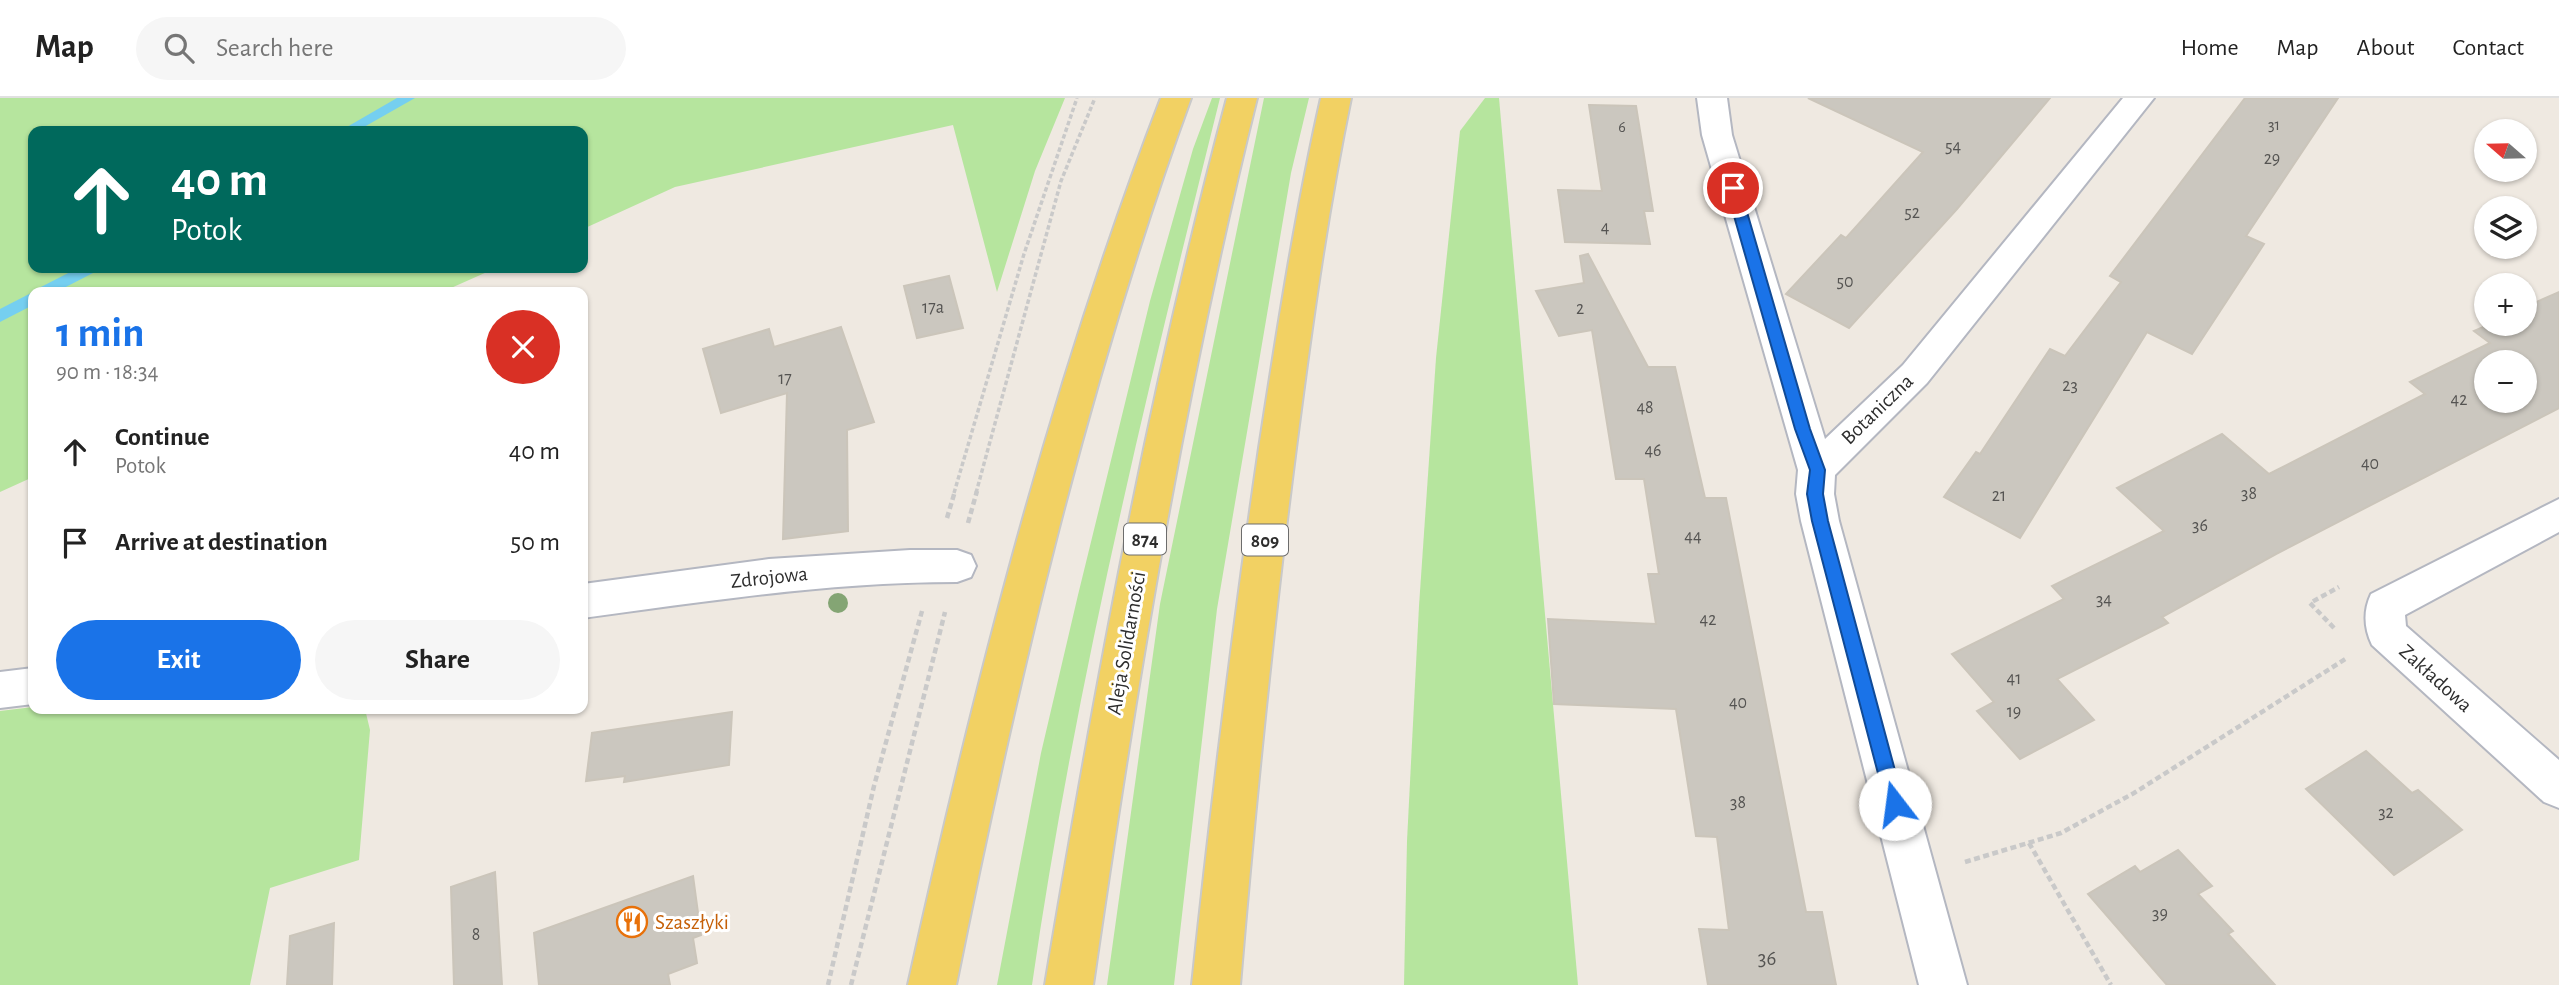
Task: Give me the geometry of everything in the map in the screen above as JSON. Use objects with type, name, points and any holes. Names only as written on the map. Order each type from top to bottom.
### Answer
[{"type":"main road","points":[[932,985],[1016,622],[1088,352],[1121,244],[1176,98]]},
{"type":"main road","name":"Aleja Solidarności","points":[[1069,985],[1102,769],[1169,412],[1242,98]]},
{"type":"main road","name":"809","points":[[1216,985],[1243,716],[1269,507],[1295,326],[1336,98]]},
{"type":"street","points":[[1713,98],[1717,135],[1817,470],[1815,494],[1820,521],[1943,985]]},
{"type":"street","name":"Botaniczna","points":[[1817,470],[1915,374],[2139,98]]},
{"type":"street","name":"Zakładowa","points":[[2559,514],[2385,606],[2386,633],[2559,788]]},
{"type":"street","name":"Zdrojowa","points":[[588,600],[668,587],[812,572],[909,565],[957,566]]},
{"type":"street","points":[[0,690],[28,687]]},
{"type":"path","points":[[1954,865],[2062,833],[2134,793],[2358,651]]},
{"type":"path","points":[[2029,843],[2111,985]]},
{"type":"green space","points":[[0,98],[1065,98],[1035,171],[997,292],[953,125],[675,187],[588,227],[588,126],[28,126],[28,273],[485,273],[453,287],[28,287],[28,479],[0,492]]},
{"type":"green space","points":[[1212,98],[1220,98],[1140,429],[1091,650],[1049,873],[1032,985],[997,985],[1041,753],[1078,595],[1150,301],[1193,149]]},
{"type":"green space","points":[[1264,98],[1309,98],[1291,173],[1217,609],[1174,985],[1107,985],[1160,604]]},
{"type":"green space","points":[[1485,98],[1499,98],[1578,985],[1404,985],[1407,841],[1419,606],[1436,358],[1460,131]]},
{"type":"green space","points":[[28,708],[28,714],[366,714],[370,730],[359,860],[270,888],[250,985],[0,985],[0,711]]},
{"type":"building","points":[[1808,98],[2050,98],[1957,209],[1849,328],[1786,294],[1841,235],[1846,238],[1923,152]]},
{"type":"building","points":[[2245,98],[2338,98],[2246,236],[2264,244],[2192,354],[2147,332],[2020,538],[1944,497],[1976,452],[1980,454],[2050,349],[2065,356],[2121,282],[2110,276]]},
{"type":"building","points":[[1589,105],[1636,106],[1653,211],[1644,211],[1650,244],[1565,242],[1558,190],[1602,191]]},
{"type":"building","points":[[1588,254],[1648,367],[1675,367],[1705,498],[1726,498],[1806,912],[1822,912],[1836,985],[1708,985],[1699,929],[1729,930],[1717,837],[1696,836],[1676,709],[1554,704],[1548,619],[1656,624],[1648,574],[1659,574],[1644,479],[1616,479],[1592,330],[1559,336],[1536,291],[1584,283],[1580,256]]},
{"type":"building","points":[[949,276],[963,328],[917,338],[904,286]]},
{"type":"building","points":[[2559,292],[2559,408],[2276,554],[2162,617],[2168,623],[2057,679],[2094,720],[2020,759],[1977,711],[1994,702],[1952,654],[2064,599],[2052,586],[2164,531],[2117,488],[2222,434],[2269,474],[2425,394],[2410,382],[2474,351],[2474,413],[2537,413],[2537,350],[2476,350],[2490,343],[2481,336],[2537,336],[2537,302]]},
{"type":"building","points":[[841,327],[874,422],[847,430],[848,531],[783,539],[787,393],[721,413],[703,349],[769,329],[774,347]]},
{"type":"building","points":[[732,712],[729,765],[624,782],[625,776],[586,781],[592,733]]},
{"type":"building","points":[[2366,751],[2412,793],[2418,790],[2462,830],[2394,875],[2306,789]]},
{"type":"building","points":[[2178,850],[2212,886],[2198,894],[2233,931],[2228,934],[2275,985],[2167,985],[2088,894],[2135,866],[2140,872]]},
{"type":"building","points":[[495,872],[502,985],[454,985],[451,887]]},
{"type":"building","name":"Szaszłyki","points":[[693,876],[701,935],[693,938],[697,963],[668,974],[670,985],[539,985],[534,933]]},
{"type":"building","points":[[334,923],[332,985],[287,985],[290,936]]},
{"type":"waterway","points":[[356,126],[408,98]]},
{"type":"waterway","points":[[54,287],[80,273]]},
{"type":"waterway","points":[[0,316],[28,301]]},
{"type":"place","name":"Szaszłyki","points":[[632,922]]},
{"type":"route","points":[[1733,188],[1817,470],[1815,494],[1820,521],[1895,804]]}]
